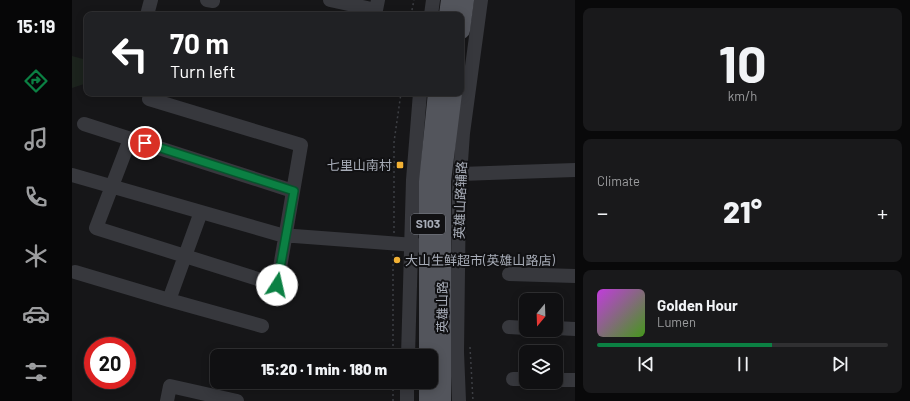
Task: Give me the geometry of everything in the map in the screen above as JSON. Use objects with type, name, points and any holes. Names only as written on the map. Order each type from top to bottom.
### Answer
[{"type":"main road","points":[[448,12],[450,0]]},
{"type":"main road","points":[[463,12],[465,0]]},
{"type":"main road","name":"英雄山路","points":[[427,349],[420,246],[437,96]]},
{"type":"main road","name":"英雄山路","points":[[442,401],[442,181],[453,96]]},
{"type":"main road","points":[[428,389],[428,401]]},
{"type":"street","points":[[148,12],[151,0]]},
{"type":"street","points":[[330,0],[376,10],[378,0]]},
{"type":"street","points":[[431,12],[433,0]]},
{"type":"street","name":"英雄山路辅路","points":[[459,401],[457,352],[463,133],[481,0]]},
{"type":"street","points":[[409,349],[420,246],[413,180],[420,96]]},
{"type":"street","points":[[130,139],[96,228],[277,285],[301,145],[149,99]]},
{"type":"street","points":[[84,124],[294,191]]},
{"type":"street","points":[[461,174],[575,170]]},
{"type":"street","points":[[72,175],[286,236],[420,246]]},
{"type":"street","points":[[170,300],[202,212]]},
{"type":"street","points":[[75,272],[262,326]]},
{"type":"street","points":[[509,274],[575,276]]},
{"type":"street","points":[[509,327],[519,328]]},
{"type":"street","points":[[563,328],[575,328]]},
{"type":"street","points":[[563,380],[575,380]]},
{"type":"street","points":[[167,401],[170,386],[237,401]]},
{"type":"street","points":[[407,389],[407,401]]},
{"type":"path","points":[[412,12],[414,0]]},
{"type":"path","points":[[394,236],[394,142],[401,96]]},
{"type":"path","points":[[393,349],[394,252]]},
{"type":"path","points":[[469,340],[473,401]]},
{"type":"path","points":[[393,389],[393,401]]},
{"type":"shaded area","points":[[72,56],[84,59],[84,84],[72,88]]},
{"type":"place","name":"七里山南村","points":[[400,165]]},
{"type":"place","name":"大山生鲜超市(英雄山路店)","points":[[397,260]]},
{"type":"route","points":[[145,143],[294,191],[277,285]]}]
